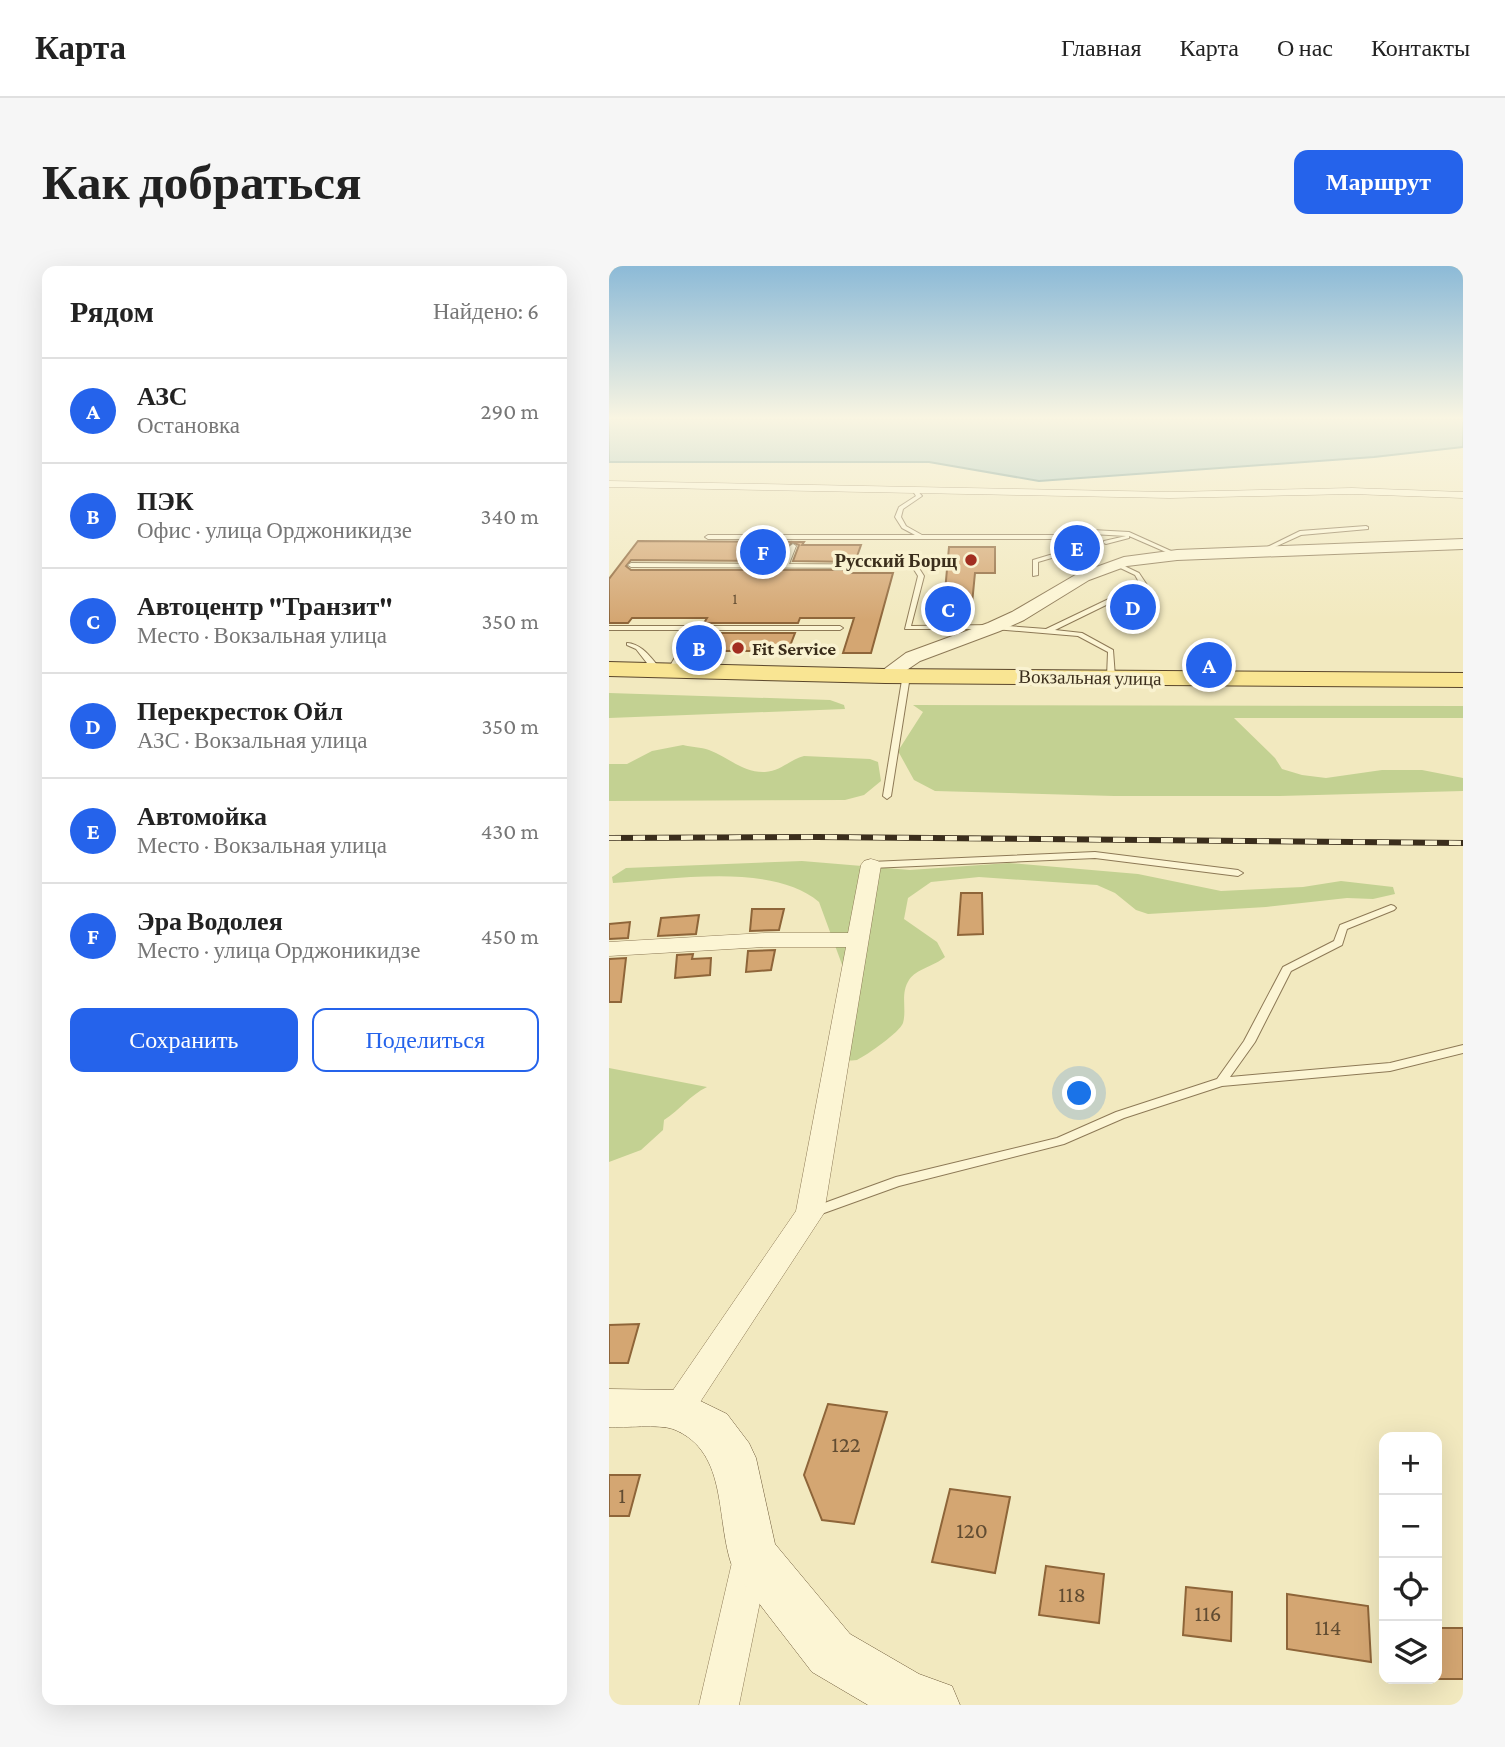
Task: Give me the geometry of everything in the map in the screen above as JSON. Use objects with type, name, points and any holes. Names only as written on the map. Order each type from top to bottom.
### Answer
[{"type":"main road","name":"Вокзальная улица","points":[[609,669],[895,676],[1463,680]]},
{"type":"main road","points":[[609,1408],[678,1409],[711,1428],[733,1458],[744,1502],[752,1554],[831,1653],[909,1699],[933,1705]]},
{"type":"street","points":[[740,486],[1170,495],[1352,491],[1463,495]]},
{"type":"street","points":[[895,676],[913,657],[1019,616],[1083,577],[1116,564],[1177,555],[1463,544]]},
{"type":"street","points":[[678,1409],[810,1213],[871,865]]},
{"type":"street","points":[[609,949],[765,940],[858,940]]},
{"type":"street","points":[[719,1705],[752,1554]]},
{"type":"lane","points":[[913,489],[919,496],[901,508],[898,517],[904,527],[922,536]]},
{"type":"lane","points":[[1260,552],[1300,533],[1366,528]]},
{"type":"lane","points":[[708,537],[1060,537],[1092,532],[1134,536],[1177,555]]},
{"type":"lane","points":[[1106,542],[1134,536]]},
{"type":"lane","points":[[785,566],[793,547]]},
{"type":"lane","points":[[1035,575],[1035,561],[1053,556]]},
{"type":"lane","points":[[756,565],[761,557]]},
{"type":"lane","points":[[1046,631],[1144,585],[1137,574],[1116,564]]},
{"type":"lane","points":[[631,565],[915,566],[921,576],[907,628],[994,627],[1080,634],[1111,651],[1111,677]]},
{"type":"lane","points":[[609,628],[840,628]]},
{"type":"lane","points":[[629,644],[638,648],[664,671],[695,629]]},
{"type":"lane","points":[[887,796],[895,676]]},
{"type":"lane","points":[[871,865],[1095,855],[1238,873]]},
{"type":"lane","points":[[1221,1082],[1266,1013],[1287,969],[1338,943],[1343,927],[1391,908]]},
{"type":"lane","points":[[810,1213],[896,1182],[1060,1141],[1120,1115],[1221,1082],[1390,1067],[1463,1049]]},
{"type":"green space","points":[[609,693],[830,700],[844,705],[845,709],[609,718]]},
{"type":"green space","points":[[913,705],[1463,706],[1463,718],[1234,718],[1275,758],[1282,769],[1326,778],[1382,770],[1422,770],[1463,778],[1463,791],[1280,796],[1114,796],[935,791],[914,780],[898,751],[923,712]]},
{"type":"green space","points":[[683,745],[709,750],[757,772],[776,770],[804,756],[870,759],[878,762],[881,781],[864,795],[845,800],[609,801],[609,764],[627,764],[652,751]]},
{"type":"green space","points":[[802,861],[910,870],[1009,863],[1138,874],[1221,891],[1303,887],[1341,881],[1393,887],[1395,894],[1373,899],[1347,898],[1266,907],[1148,914],[1136,910],[1115,893],[1097,885],[979,877],[931,882],[908,898],[904,919],[937,942],[945,957],[916,973],[909,980],[905,991],[903,1023],[896,1032],[857,1060],[841,1060],[844,970],[819,902],[799,890],[776,882],[749,878],[692,877],[613,883],[612,877],[626,868]]},
{"type":"green space","points":[[609,1068],[707,1087],[664,1120],[663,1130],[641,1150],[609,1162]]},
{"type":"building","points":[[638,541],[804,542],[802,545],[861,545],[855,562],[793,561],[799,545],[792,542],[781,561],[631,560],[626,566],[631,570],[852,570],[851,573],[893,573],[871,653],[843,653],[854,618],[800,618],[798,623],[704,623],[707,618],[632,618],[628,623],[609,623],[609,579]]},
{"type":"building","points":[[949,547],[995,547],[995,573],[975,573],[971,614],[943,614]]},
{"type":"building","points":[[700,633],[795,633],[788,651],[689,651]]},
{"type":"building","points":[[961,893],[982,893],[983,934],[958,935]]},
{"type":"building","points":[[752,909],[784,909],[779,930],[750,931]]},
{"type":"building","points":[[699,915],[696,934],[658,936],[661,918]]},
{"type":"building","points":[[630,922],[628,938],[609,939],[609,924]]},
{"type":"building","points":[[775,950],[771,970],[746,972],[748,951]]},
{"type":"building","points":[[693,954],[692,959],[711,958],[710,975],[675,978],[677,955]]},
{"type":"building","points":[[626,958],[621,1002],[609,1002],[609,959]]},
{"type":"building","points":[[639,1324],[628,1363],[609,1363],[609,1325]]},
{"type":"building","points":[[828,1404],[887,1412],[854,1524],[822,1520],[804,1475]]},
{"type":"building","points":[[609,1475],[640,1475],[629,1516],[609,1516]]},
{"type":"building","points":[[950,1489],[1010,1497],[995,1573],[932,1562]]},
{"type":"building","points":[[1046,1566],[1104,1574],[1099,1623],[1039,1615]]},
{"type":"building","points":[[1186,1587],[1232,1592],[1231,1641],[1183,1635]]},
{"type":"building","points":[[1287,1594],[1368,1606],[1371,1662],[1287,1649]]},
{"type":"building","points":[[1442,1628],[1463,1628],[1463,1679],[1442,1679]]},
{"type":"railway","points":[[609,838],[817,837],[1463,843]]},
{"type":"place","name":"Автомойка","points":[[1077,548]]},
{"type":"place","name":"Эра Водолея","points":[[763,552]]},
{"type":"place","name":"Русский Борщ","points":[[971,560]]},
{"type":"place","name":"Перекресток Ойл","points":[[1133,607]]},
{"type":"place","name":"Автоцентр \"Транзит\"","points":[[948,609]]},
{"type":"place","name":"ПЭК","points":[[699,648]]},
{"type":"place","name":"Fit Service","points":[[738,648]]},
{"type":"place","name":"АЗС","points":[[1209,665]]}]
